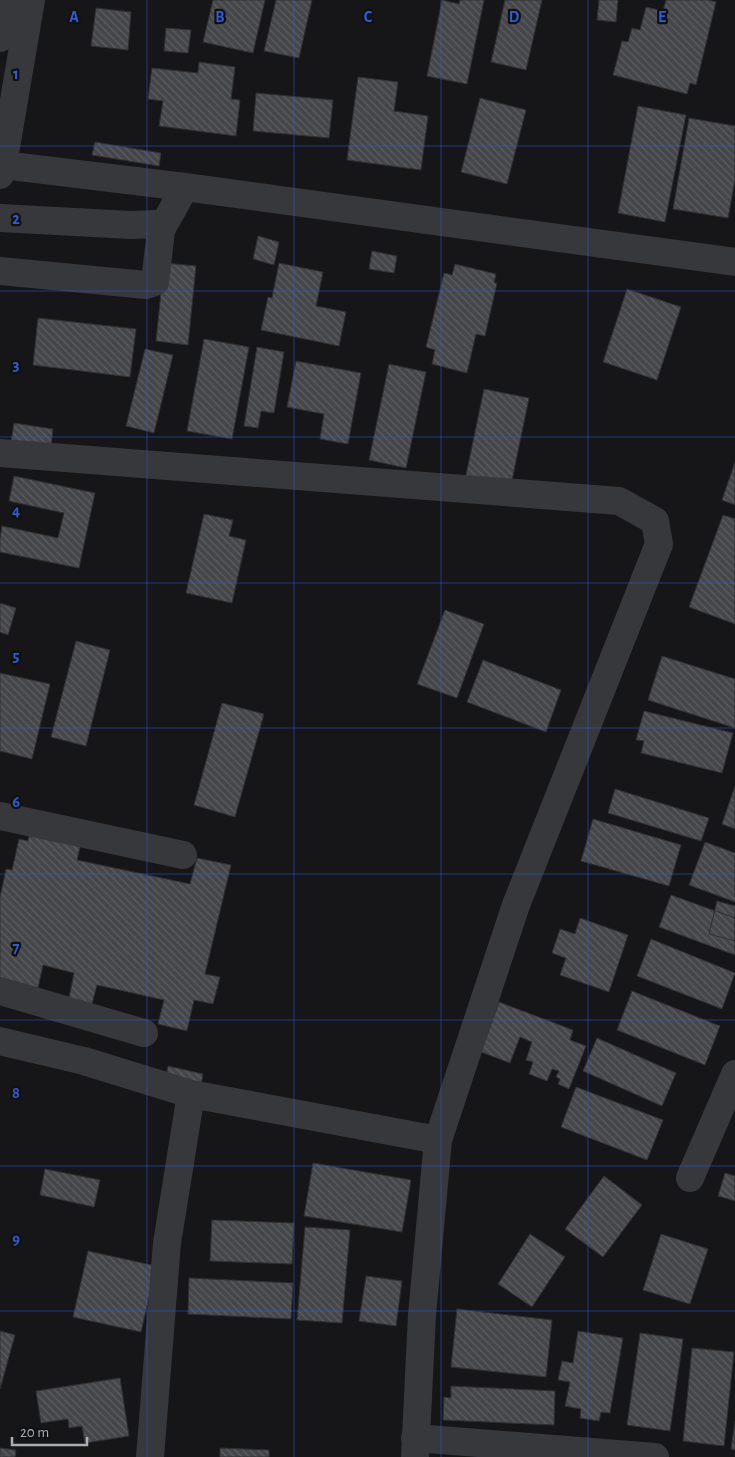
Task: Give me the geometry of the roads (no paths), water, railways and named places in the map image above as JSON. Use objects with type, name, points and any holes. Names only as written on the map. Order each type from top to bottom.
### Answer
[{"type":"street","points":[[0,38],[8,0]]},
{"type":"street","points":[[31,0],[2,170],[185,187],[735,262]]},
{"type":"street","points":[[0,271],[146,285],[155,282],[161,230],[185,187]]},
{"type":"street","points":[[0,218],[131,225],[155,224],[161,230]]},
{"type":"street","points":[[0,452],[618,501],[655,521],[659,544],[516,905],[438,1140],[422,1316],[415,1448],[655,1457]]},
{"type":"street","points":[[0,816],[183,855]]},
{"type":"street","points":[[0,991],[144,1033]]},
{"type":"street","points":[[0,1041],[84,1061],[191,1094],[438,1140]]},
{"type":"street","points":[[690,1178],[735,1074]]},
{"type":"street","points":[[150,1457],[167,1243],[191,1094]]}]
